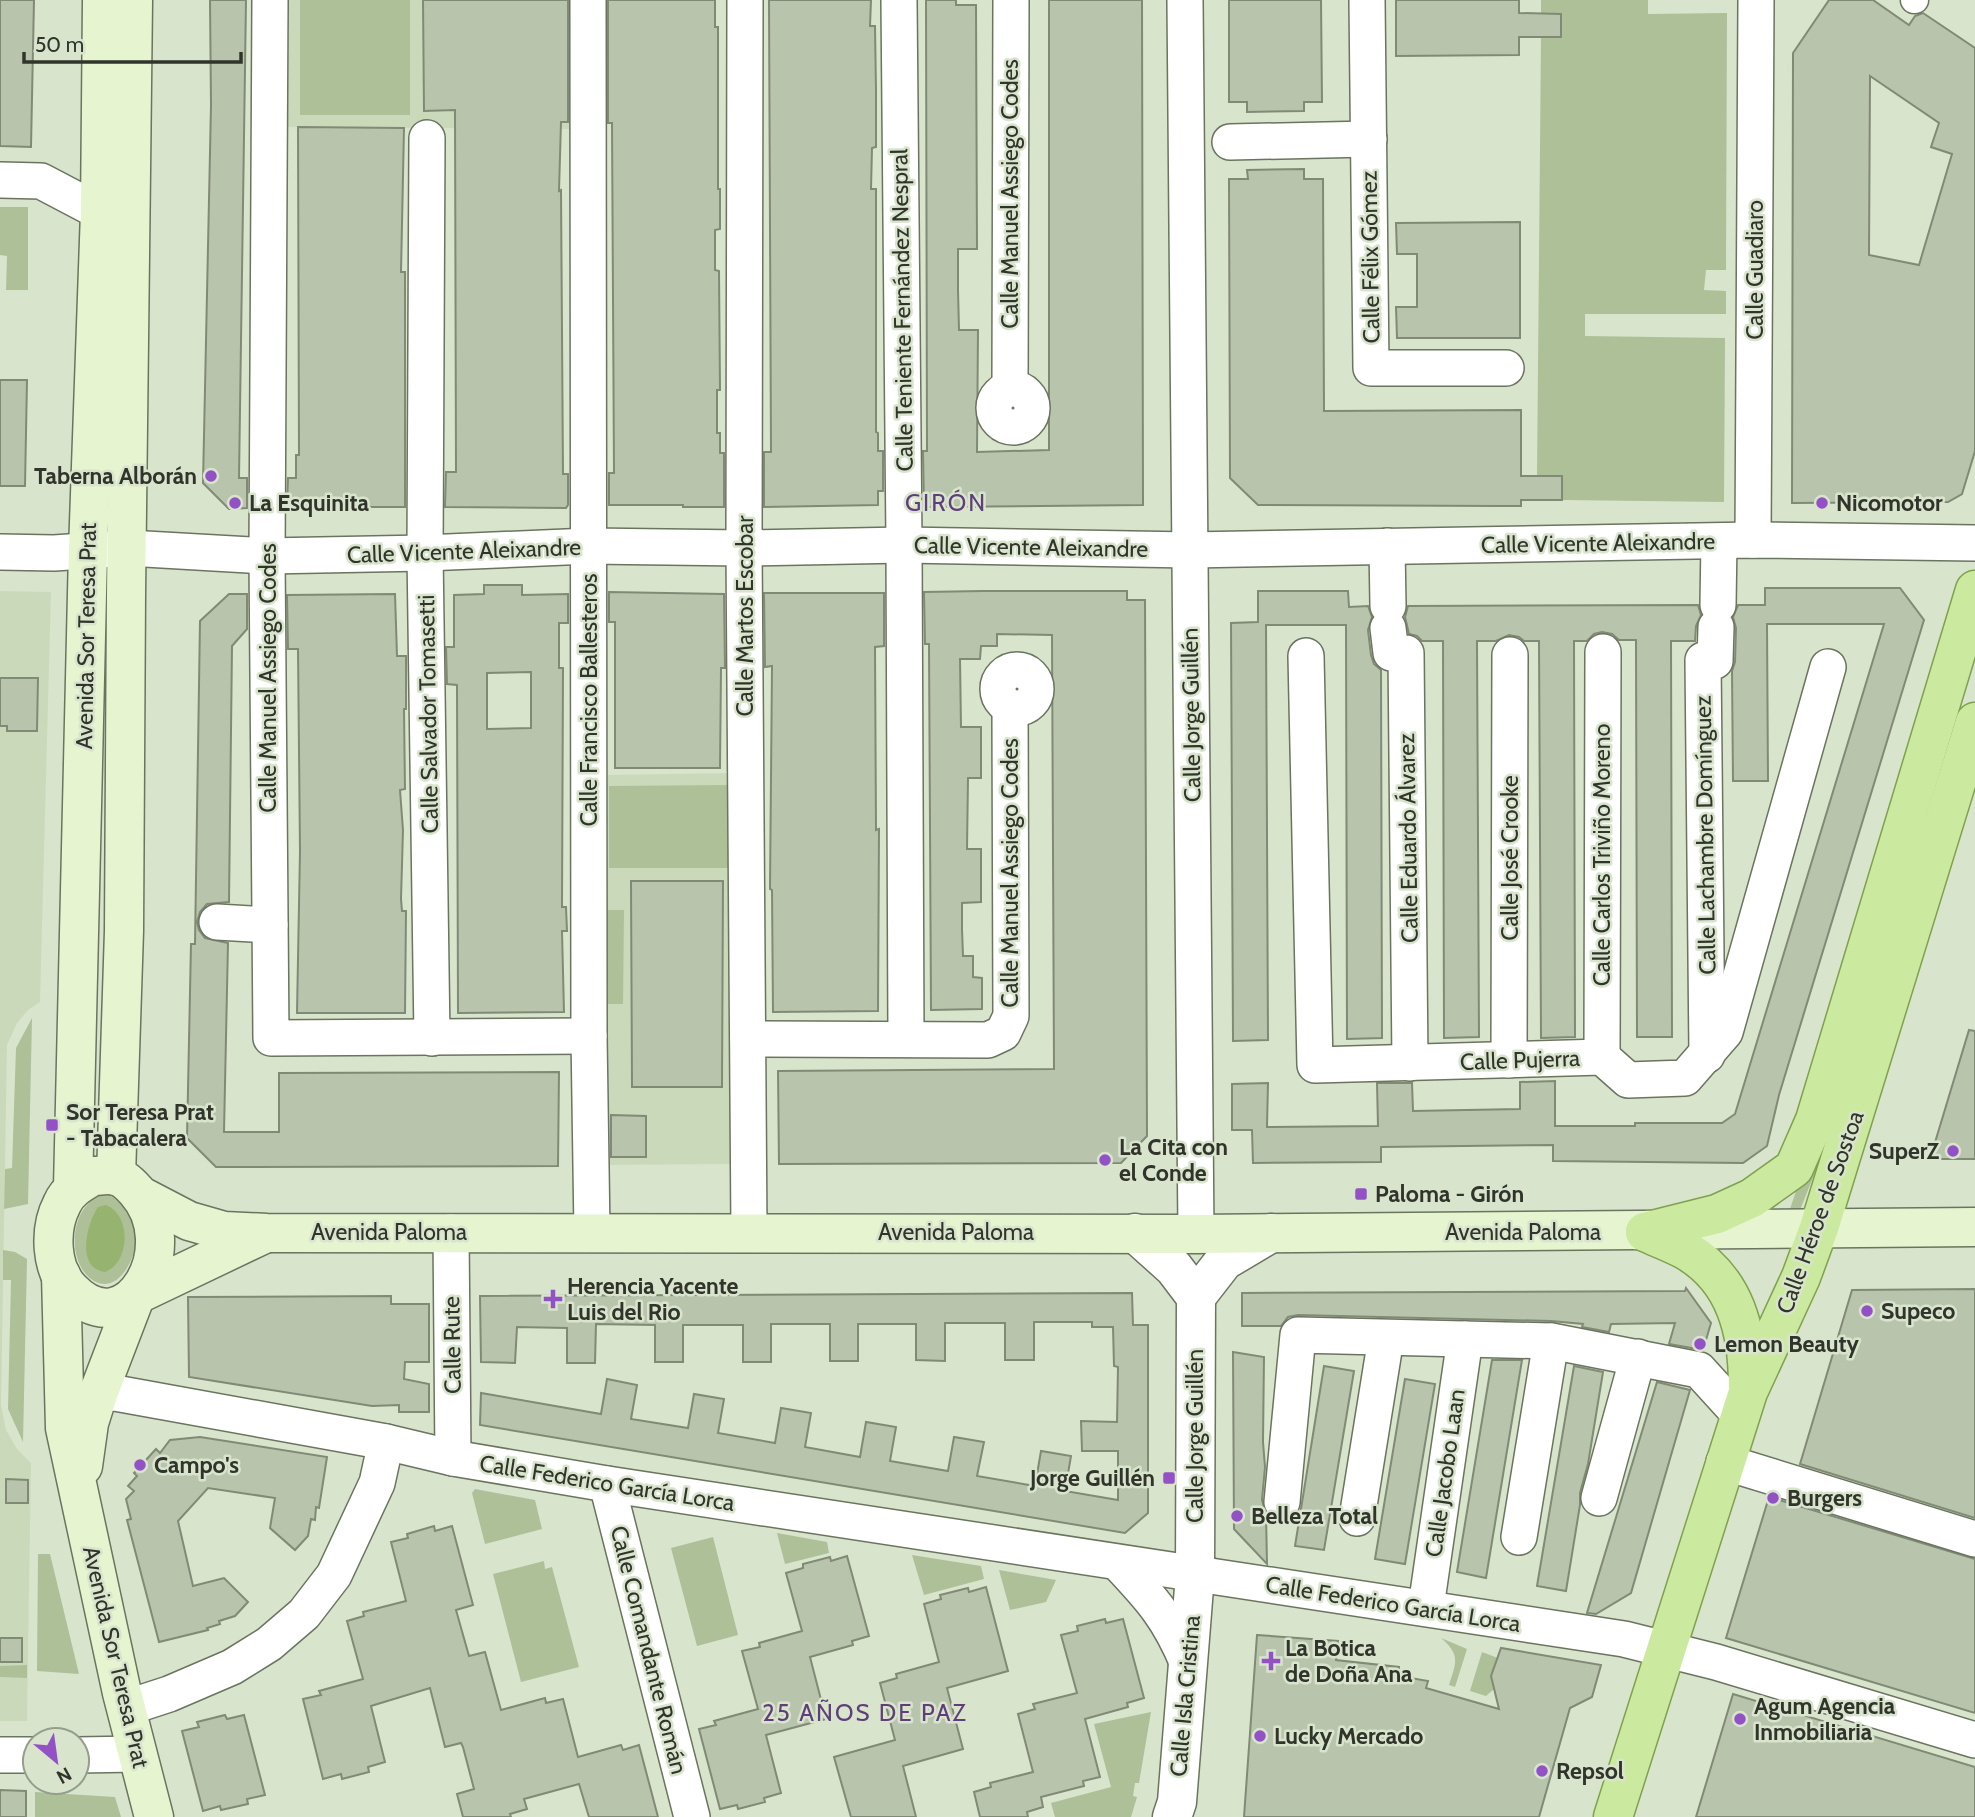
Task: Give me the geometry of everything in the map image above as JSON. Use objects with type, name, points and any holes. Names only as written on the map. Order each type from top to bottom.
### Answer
[{"type":"main road","name":"Avenida Sor Teresa Prat","points":[[73,1188],[88,551],[100,212],[102,0]]},
{"type":"main road","name":"Avenida Sor Teresa Prat","points":[[128,1186],[124,932],[125,608],[128,548],[133,0]]},
{"type":"main road","name":"Calle Héroe de Sostoa","points":[[1794,1168],[1815,1120],[1975,590]]},
{"type":"main road","name":"Calle Héroe de Sostoa","points":[[1613,1817],[1744,1404],[1801,1277],[1819,1228],[1975,722]]},
{"type":"main road","name":"Avenida Paloma","points":[[1645,1231],[1717,1214],[1752,1198],[1794,1168]]},
{"type":"main road","points":[[93,1176],[128,1186],[150,1212],[156,1232],[150,1272],[136,1295],[115,1306],[99,1306],[83,1300],[70,1289],[61,1275],[54,1251],[54,1230],[62,1202],[73,1188],[93,1176]]},
{"type":"main road","name":"Avenida Paloma","points":[[128,1186],[189,1221],[224,1231],[267,1233],[1196,1234],[1975,1227]]},
{"type":"main road","name":"Avenida Paloma","points":[[1645,1231],[1685,1250],[1709,1268],[1728,1292],[1738,1315],[1748,1353],[1744,1404]]},
{"type":"main road","name":"Avenida Paloma","points":[[136,1295],[267,1233]]},
{"type":"main road","name":"Avenida Sor Teresa Prat","points":[[61,1275],[65,1428],[126,1707],[154,1817]]},
{"type":"main road","name":"Avenida Sor Teresa Prat","points":[[80,1496],[89,1423],[136,1295]]},
{"type":"street","name":"Calle Manuel Assiego Codes","points":[[270,0],[267,556],[271,1038],[589,1036]]},
{"type":"street","name":"Calle Francisco Ballesteros","points":[[588,0],[589,1036],[592,1232]]},
{"type":"street","name":"Calle Martos Escobar","points":[[745,0],[744,548],[750,1232]]},
{"type":"street","name":"Calle Teniente Fernández Nespral","points":[[899,0],[906,1039]]},
{"type":"street","name":"Calle Manuel Assiego Codes","points":[[1010,388],[1011,0]]},
{"type":"street","name":"Calle Jorge Guillén","points":[[1185,0],[1196,1234]]},
{"type":"street","points":[[1230,142],[1369,139],[1367,0]]},
{"type":"street","name":"Calle Guadiaro","points":[[1754,540],[1756,0]]},
{"type":"street","name":"Calle Jorge Guillén","points":[[1186,77],[1196,112],[1208,128],[1230,142],[1199,163],[1187,197]]},
{"type":"street","name":"Calle Salvador Tomasetti","points":[[427,138],[425,554],[432,1038]]},
{"type":"street","name":"Calle Félix Gómez","points":[[1369,139],[1371,368],[1506,368]]},
{"type":"street","points":[[0,180],[41,181],[100,212]]},
{"type":"street","name":"Calle Vicente Aleixandre","points":[[0,552],[128,548],[267,556],[425,554],[589,546],[744,548],[904,545],[1190,550],[1754,540],[1975,543]]},
{"type":"street","name":"Calle Lachambre Domínguez","points":[[1707,1055],[1703,660],[1715,661],[1719,541]]},
{"type":"street","name":"Calle Eduardo Álvarez","points":[[1387,547],[1391,653],[1406,653],[1410,1063]]},
{"type":"street","name":"Calle Carlos Triviño Moreno","points":[[1602,1058],[1603,652]]},
{"type":"street","name":"Calle Pujerra","points":[[1306,656],[1315,1065],[1602,1058],[1628,1080],[1685,1078],[1726,1032],[1828,667]]},
{"type":"street","name":"Calle José Crooke","points":[[1509,1060],[1510,656]]},
{"type":"street","name":"Calle Manuel Assiego Codes","points":[[748,1039],[988,1040],[1003,1033],[1011,1016],[1010,707]]},
{"type":"street","points":[[217,922],[270,925]]},
{"type":"street","name":"Calle Rute","points":[[451,1232],[453,1458]]},
{"type":"street","points":[[1135,1233],[1174,1268],[1196,1297],[1224,1261],[1271,1233]]},
{"type":"street","name":"Calle Jorge Guillén","points":[[1195,1575],[1196,1297]]},
{"type":"street","points":[[1282,1502],[1298,1335],[1551,1341],[1699,1370],[1744,1404]]},
{"type":"street","points":[[1357,1518],[1386,1338]]},
{"type":"street","name":"Calle Jacobo Laan","points":[[1426,1607],[1465,1339]]},
{"type":"street","points":[[1519,1537],[1551,1341]]},
{"type":"street","points":[[1599,1497],[1638,1357]]},
{"type":"street","name":"Calle Federico García Lorca","points":[[98,1394],[115,1393],[386,1442],[453,1458],[607,1484],[1623,1639],[1716,1662],[1975,1740]]},
{"type":"street","points":[[126,1707],[169,1694],[232,1667],[269,1644],[304,1614],[334,1575],[377,1483],[386,1442]]},
{"type":"street","points":[[1724,1462],[1975,1539]]},
{"type":"street","name":"Calle Comandante Román","points":[[607,1484],[692,1817]]},
{"type":"street","points":[[1118,1563],[1158,1606],[1176,1635],[1188,1664]]},
{"type":"street","name":"Calle Isla Cristina","points":[[1178,1812],[1195,1575]]},
{"type":"street","points":[[91,1755],[138,1754]]},
{"type":"street","points":[[0,1755],[21,1755]]},
{"type":"shaded area","points":[[283,0],[573,0],[572,129],[285,127]]},
{"type":"shaded area","points":[[300,0],[410,0],[410,115],[300,115]]},
{"type":"shaded area","points":[[1541,0],[1648,0],[1648,14],[1727,13],[1726,270],[1706,270],[1704,290],[1726,291],[1726,314],[1585,314],[1585,336],[1725,338],[1724,502],[1562,500],[1562,476],[1537,476],[1541,37],[1561,37],[1561,14],[1541,13]]},
{"type":"shaded area","points":[[0,207],[28,207],[28,290],[6,290],[7,256],[0,255]]},
{"type":"shaded area","points":[[0,591],[51,592],[40,1002],[28,1010],[17,1023],[7,1045],[1,1405],[6,1430],[17,1449],[31,1463],[27,1721],[0,1721]]},
{"type":"shaded area","points":[[733,773],[734,1164],[603,1165],[602,775]]},
{"type":"shaded area","points":[[728,785],[728,868],[609,868],[609,786]]},
{"type":"shaded area","points":[[602,910],[624,910],[623,1004],[603,1004]]},
{"type":"shaded area","points":[[32,1018],[28,1204],[4,1209],[5,1169],[12,1168],[16,1048]]},
{"type":"shaded area","points":[[1820,1160],[1798,1215],[1787,1218],[1796,1191]]},
{"type":"shaded area","points":[[100,1195],[120,1200],[132,1212],[136,1229],[135,1248],[129,1265],[118,1278],[106,1284],[91,1279],[84,1272],[79,1263],[75,1243],[75,1232],[81,1213]]},
{"type":"shaded area","points":[[106,1205],[120,1218],[125,1239],[119,1259],[105,1272],[96,1269],[90,1262],[86,1244],[94,1214],[98,1207]]},
{"type":"shaded area","points":[[3,1250],[15,1252],[27,1259],[23,1442],[8,1409],[11,1280],[3,1280]]},
{"type":"shaded area","points":[[475,1489],[535,1500],[542,1529],[485,1544],[472,1493]]},
{"type":"shaded area","points":[[777,1533],[827,1542],[829,1553],[785,1564]]},
{"type":"shaded area","points":[[713,1537],[738,1635],[697,1646],[671,1548]]},
{"type":"shaded area","points":[[38,1554],[50,1554],[79,1674],[37,1671]]},
{"type":"shaded area","points":[[912,1555],[981,1566],[984,1579],[924,1595]]},
{"type":"shaded area","points":[[544,1561],[545,1569],[552,1567],[579,1667],[521,1682],[493,1574]]},
{"type":"shaded area","points":[[999,1570],[1056,1580],[1046,1602],[1010,1610]]},
{"type":"shaded area","points":[[1441,1638],[1467,1649],[1455,1687],[1449,1685],[1455,1665],[1454,1655]]},
{"type":"shaded area","points":[[1482,1652],[1498,1658],[1491,1676],[1494,1689],[1486,1696],[1470,1691]]},
{"type":"shaded area","points":[[27,1665],[27,1678],[0,1677],[0,1666]]},
{"type":"shaded area","points":[[1151,1712],[1139,1783],[1135,1783],[1133,1796],[1137,1797],[1131,1817],[1055,1817],[1051,1803],[1111,1787],[1094,1724]]},
{"type":"shaded area","points":[[35,1796],[91,1796],[115,1797],[121,1817],[35,1817]]},
{"type":"building","points":[[0,0],[34,0],[31,147],[0,146]]},
{"type":"building","points":[[210,0],[246,0],[239,478],[247,478],[247,508],[229,509],[203,483],[211,105]]},
{"type":"building","points":[[423,0],[568,0],[568,122],[561,122],[559,191],[561,190],[563,474],[568,474],[566,508],[445,507],[446,472],[456,472],[455,110],[424,111]]},
{"type":"building","points":[[608,0],[715,0],[715,27],[718,27],[720,189],[720,229],[715,230],[715,270],[719,271],[720,390],[717,390],[717,433],[720,433],[720,453],[724,453],[724,507],[609,505],[609,473],[614,473],[612,123],[608,123]]},
{"type":"building","points":[[769,0],[871,0],[870,26],[875,26],[876,90],[876,147],[872,148],[871,189],[876,189],[876,432],[878,451],[883,451],[883,491],[878,491],[878,505],[764,507],[764,452],[771,452]]},
{"type":"building","points":[[926,0],[956,0],[956,5],[976,5],[977,249],[958,249],[958,290],[959,330],[978,330],[977,452],[1049,450],[1049,0],[1142,0],[1143,505],[924,507],[923,451],[927,451]]},
{"type":"building","points":[[1229,0],[1321,0],[1322,102],[1304,102],[1304,111],[1247,112],[1247,102],[1229,102]]},
{"type":"building","points":[[1396,0],[1519,0],[1519,13],[1561,14],[1561,37],[1519,37],[1519,55],[1396,56]]},
{"type":"building","points":[[1829,0],[1873,0],[1909,25],[1915,16],[1923,13],[1975,48],[1975,451],[1962,494],[1948,502],[1792,503],[1793,53]],"holes":[[[1870,76],[1939,123],[1931,147],[1952,154],[1919,265],[1869,255]]]},
{"type":"building","points":[[298,127],[404,128],[401,272],[405,272],[405,507],[287,507],[288,478],[296,478],[296,455],[299,455]]},
{"type":"building","points":[[1304,169],[1304,179],[1323,179],[1324,411],[1521,410],[1521,476],[1562,476],[1562,500],[1521,500],[1521,506],[1258,505],[1230,478],[1229,179],[1248,179],[1247,170]]},
{"type":"building","points":[[1520,222],[1520,338],[1397,338],[1396,307],[1417,307],[1417,254],[1397,254],[1396,223]]},
{"type":"building","points":[[0,380],[27,380],[25,486],[0,486]]},
{"type":"building","points":[[484,585],[522,585],[522,595],[568,594],[568,623],[559,623],[559,668],[563,668],[562,907],[566,907],[567,931],[562,931],[564,1012],[458,1013],[457,685],[447,684],[446,647],[454,647],[454,595],[484,594]],"holes":[[[531,672],[531,728],[487,729],[487,673]]]},
{"type":"building","points":[[1765,588],[1900,588],[1924,620],[1779,1095],[1767,1146],[1743,1163],[1553,1161],[1553,1145],[1381,1147],[1381,1162],[1253,1163],[1252,1130],[1232,1130],[1232,1084],[1268,1083],[1267,1127],[1378,1126],[1377,1083],[1412,1083],[1413,1111],[1520,1109],[1520,1082],[1555,1081],[1555,1126],[1722,1123],[1735,1114],[1884,624],[1767,624],[1768,781],[1733,781],[1732,671],[1735,662],[1736,628],[1733,617],[1738,605],[1765,605]]},
{"type":"building","points":[[1127,591],[1127,600],[1145,600],[1147,1136],[1121,1163],[779,1164],[778,1071],[1054,1069],[1052,635],[997,634],[997,646],[981,646],[980,659],[960,659],[961,727],[981,727],[981,778],[968,778],[967,849],[981,849],[981,902],[962,903],[962,929],[963,956],[973,956],[973,977],[982,978],[982,1009],[931,1010],[929,644],[925,644],[924,592]]},
{"type":"building","points":[[1258,591],[1348,591],[1349,607],[1368,606],[1372,617],[1368,630],[1371,655],[1374,664],[1381,670],[1382,1038],[1347,1039],[1346,625],[1266,625],[1268,1040],[1233,1041],[1231,623],[1258,622]]},
{"type":"building","points":[[609,592],[724,594],[725,668],[721,668],[720,768],[615,768],[615,622],[609,622]]},
{"type":"building","points":[[764,593],[884,593],[884,646],[875,647],[876,830],[879,829],[878,1011],[773,1012],[770,889],[772,666],[765,667]]},
{"type":"building","points":[[229,594],[247,594],[247,629],[232,646],[229,902],[207,904],[200,912],[197,922],[205,938],[228,943],[224,1132],[279,1132],[279,1073],[559,1072],[558,1166],[216,1167],[187,1138],[191,944],[195,944],[200,621]]},
{"type":"building","points":[[395,594],[397,656],[406,656],[405,789],[400,790],[403,830],[401,899],[402,911],[406,911],[405,1013],[297,1013],[300,851],[298,649],[288,649],[287,595]]},
{"type":"building","points":[[1698,605],[1701,615],[1696,626],[1695,641],[1671,641],[1672,1037],[1637,1037],[1636,640],[1619,640],[1612,634],[1602,632],[1594,634],[1587,641],[1574,641],[1575,1037],[1541,1038],[1539,641],[1524,641],[1509,635],[1496,641],[1477,641],[1479,1037],[1444,1038],[1443,641],[1422,641],[1409,634],[1405,617],[1408,606]]},
{"type":"building","points":[[0,678],[38,678],[37,731],[7,731],[7,726],[0,726]]},
{"type":"building","points":[[631,881],[723,881],[722,1087],[632,1087]]},
{"type":"building","points":[[1969,1030],[1975,1031],[1975,1159],[1930,1159]]},
{"type":"building","points":[[611,1115],[646,1116],[646,1157],[611,1157]]},
{"type":"building","points":[[1686,1288],[1711,1323],[1703,1350],[1669,1344],[1675,1323],[1611,1324],[1609,1332],[1582,1327],[1583,1324],[1551,1321],[1298,1315],[1288,1317],[1281,1326],[1242,1326],[1242,1293],[1685,1291]]},
{"type":"building","points":[[1975,1289],[1975,1518],[1800,1464],[1852,1290]]},
{"type":"building","points":[[1132,1293],[1133,1325],[1148,1325],[1148,1513],[1125,1533],[480,1425],[481,1393],[601,1414],[607,1379],[637,1385],[631,1419],[688,1428],[694,1394],[724,1399],[718,1433],[775,1443],[781,1408],[811,1413],[805,1447],[860,1457],[866,1422],[896,1427],[890,1461],[948,1471],[954,1437],[984,1442],[977,1476],[1035,1486],[1041,1451],[1071,1456],[1065,1491],[1118,1500],[1118,1451],[1082,1451],[1081,1421],[1117,1422],[1118,1367],[1114,1366],[1113,1327],[1092,1327],[1092,1322],[1034,1322],[1034,1360],[1005,1360],[1005,1323],[945,1323],[945,1361],[916,1360],[916,1324],[858,1324],[858,1361],[830,1361],[830,1324],[771,1324],[771,1362],[743,1362],[743,1325],[683,1325],[683,1362],[655,1362],[655,1325],[596,1324],[595,1363],[567,1363],[567,1328],[517,1327],[515,1363],[481,1362],[480,1296]]},
{"type":"building","points":[[391,1296],[391,1304],[429,1304],[429,1362],[405,1362],[404,1379],[429,1384],[429,1412],[399,1412],[399,1405],[372,1406],[189,1377],[188,1297]]},
{"type":"building","points":[[1233,1352],[1264,1357],[1265,1467],[1262,1500],[1266,1514],[1267,1564],[1234,1529]]},
{"type":"building","points":[[1492,1360],[1522,1360],[1486,1578],[1457,1572]]},
{"type":"building","points":[[1324,1366],[1354,1371],[1324,1550],[1295,1546]]},
{"type":"building","points":[[1574,1366],[1603,1372],[1588,1464],[1580,1493],[1566,1591],[1537,1586]]},
{"type":"building","points":[[1405,1379],[1435,1384],[1405,1564],[1375,1559]]},
{"type":"building","points":[[1657,1382],[1690,1390],[1631,1593],[1596,1614],[1587,1613]]},
{"type":"building","points":[[200,1437],[327,1457],[319,1508],[316,1507],[315,1520],[311,1519],[308,1536],[295,1550],[270,1528],[275,1498],[208,1488],[178,1521],[193,1586],[224,1578],[248,1602],[235,1616],[219,1621],[220,1624],[207,1628],[208,1630],[159,1642],[127,1520],[131,1519],[126,1499],[134,1491],[128,1486],[137,1476],[134,1473],[156,1449],[160,1453],[170,1440]]},
{"type":"building","points":[[6,1479],[28,1480],[28,1503],[6,1503]]},
{"type":"building","points":[[1769,1497],[1975,1559],[1975,1713],[1726,1638]]},
{"type":"building","points":[[434,1526],[435,1531],[452,1526],[473,1605],[456,1610],[469,1656],[485,1652],[501,1710],[545,1698],[546,1703],[563,1699],[578,1757],[621,1745],[623,1750],[639,1745],[658,1817],[589,1817],[579,1784],[524,1799],[527,1809],[510,1814],[511,1817],[463,1817],[457,1794],[474,1789],[461,1743],[445,1747],[430,1688],[371,1706],[385,1762],[368,1767],[369,1772],[342,1779],[341,1774],[323,1779],[303,1699],[321,1695],[319,1691],[363,1679],[347,1621],[364,1616],[363,1612],[406,1601],[391,1542],[408,1538],[407,1534]]},
{"type":"building","points":[[847,1556],[869,1636],[852,1641],[853,1645],[810,1657],[826,1719],[766,1735],[781,1793],[764,1798],[765,1802],[738,1809],[737,1805],[720,1809],[699,1729],[716,1725],[714,1721],[758,1709],[742,1651],[760,1647],[759,1643],[802,1631],[786,1573],[803,1568],[803,1564]]},
{"type":"building","points":[[986,1587],[1008,1671],[947,1688],[963,1749],[903,1766],[916,1817],[851,1817],[834,1757],[895,1740],[880,1683],[897,1678],[896,1674],[939,1662],[924,1604],[941,1599],[940,1595]]},
{"type":"building","points":[[1105,1619],[1106,1623],[1123,1619],[1144,1698],[1127,1703],[1128,1707],[1085,1719],[1100,1777],[1083,1781],[1084,1786],[1041,1797],[1043,1807],[1027,1812],[1028,1817],[980,1817],[974,1792],[991,1787],[990,1783],[1033,1772],[1018,1714],[1035,1709],[1033,1704],[1077,1693],[1061,1635],[1078,1631],[1077,1626]]},
{"type":"building","points":[[1257,1635],[1338,1641],[1336,1660],[1399,1667],[1399,1676],[1428,1681],[1426,1688],[1499,1709],[1491,1676],[1501,1648],[1601,1665],[1592,1697],[1570,1708],[1539,1817],[1244,1817]]},
{"type":"building","points":[[0,1638],[22,1638],[22,1662],[0,1662]]},
{"type":"building","points":[[1733,1694],[1975,1767],[1975,1817],[1696,1817]]},
{"type":"building","points":[[225,1715],[227,1719],[244,1715],[265,1795],[247,1799],[248,1804],[221,1810],[220,1806],[203,1811],[182,1731],[199,1727],[197,1722]]},
{"type":"building","points":[[0,1790],[21,1791],[21,1796],[26,1796],[26,1817],[0,1817]]},
{"type":"place","name":"Taberna Alborán","points":[[211,476]]},
{"type":"place","name":"La Esquinita","points":[[235,503]]},
{"type":"place","name":"Nicomotor","points":[[1822,503]]},
{"type":"place","name":"Sor Teresa Prat - Tabacalera","points":[[52,1125]]},
{"type":"place","name":"SuperZ","points":[[1953,1151]]},
{"type":"place","name":"La Cita con el Conde","points":[[1105,1160]]},
{"type":"place","name":"Paloma - Girón","points":[[1361,1194]]},
{"type":"place","name":"Herencia Yacente Luis del Rio","points":[[553,1299]]},
{"type":"place","name":"Supeco","points":[[1867,1311]]},
{"type":"place","name":"Lemon Beauty","points":[[1700,1344]]},
{"type":"place","name":"Campo's","points":[[140,1465]]},
{"type":"place","name":"Jorge Guillén","points":[[1169,1478]]},
{"type":"place","name":"Burgers","points":[[1773,1498]]},
{"type":"place","name":"Belleza Total","points":[[1237,1516]]},
{"type":"place","name":"La Botica de Doña Ana","points":[[1271,1661]]},
{"type":"place","name":"Agum Agencia Inmobiliaria","points":[[1740,1719]]},
{"type":"place","name":"Lucky Mercado","points":[[1260,1736]]},
{"type":"place","name":"Repsol","points":[[1542,1771]]},
{"type":"district","name":"GIRÓN","points":[[946,503]]},
{"type":"district","name":"25 AÑOS DE PAZ","points":[[865,1713]]}]
